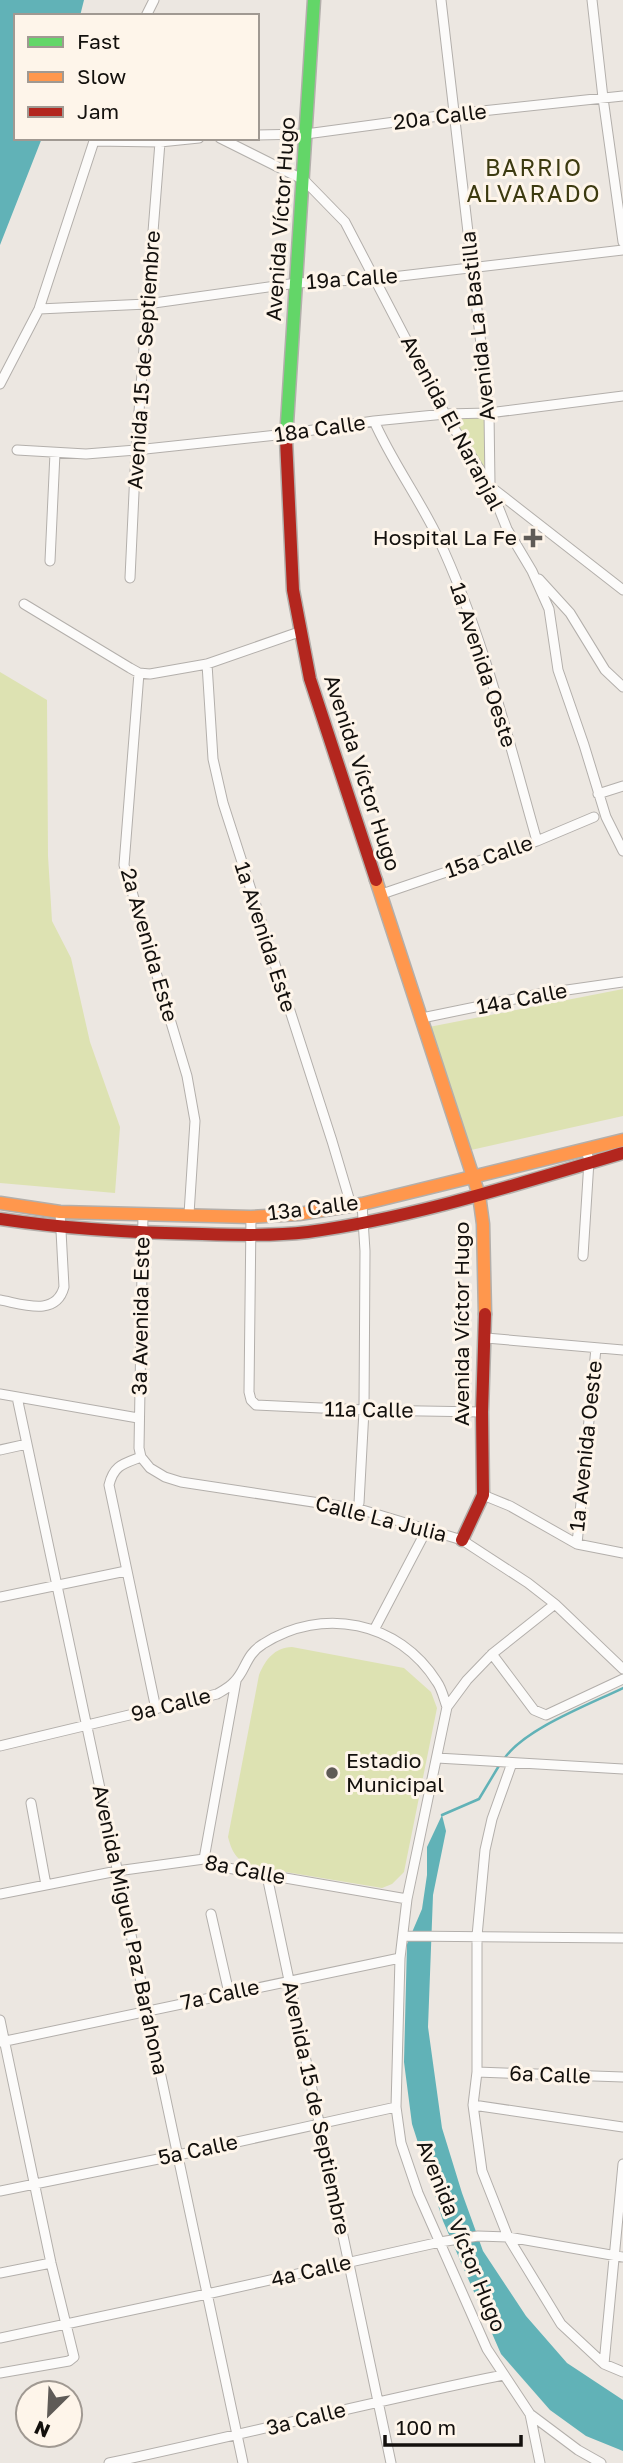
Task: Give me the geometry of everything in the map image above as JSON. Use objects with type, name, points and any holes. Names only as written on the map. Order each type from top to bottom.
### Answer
[{"type":"street","name":"Avenida Víctor Hugo","points":[[314,0],[286,435],[293,590],[310,679],[479,1195],[483,1224],[486,1338],[482,1412],[483,1495],[462,1540]]},
{"type":"street","name":"Avenida La Bastilla","points":[[441,0],[489,413],[490,486]]},
{"type":"street","points":[[592,0],[623,243]]},
{"type":"street","name":"20a Calle","points":[[259,135],[306,134],[454,114],[623,96]]},
{"type":"street","points":[[0,384],[39,309],[95,140],[180,140]]},
{"type":"street","name":"Avenida El Naranjal","points":[[224,140],[304,180],[345,222],[446,414],[490,486],[507,529],[532,571],[549,609],[558,670],[606,817],[623,851]]},
{"type":"street","name":"Avenida 15 de Septiembre","points":[[130,578],[136,450],[160,142]]},
{"type":"street","name":"19a Calle","points":[[39,309],[147,304],[297,284],[375,279],[623,250]]},
{"type":"street","name":"18a Calle","points":[[16,450],[86,454],[136,450],[286,435],[374,421],[489,413],[623,396]]},
{"type":"street","name":"1a Avenida Oeste","points":[[374,421],[437,536],[462,595],[537,841]]},
{"type":"street","points":[[50,561],[55,453]]},
{"type":"street","points":[[490,486],[623,590]]},
{"type":"street","points":[[532,571],[570,613],[605,670],[623,688]]},
{"type":"street","points":[[24,604],[139,673],[150,674],[207,664],[299,632]]},
{"type":"street","name":"1a Avenida Este","points":[[207,664],[213,759],[223,803],[332,1141],[364,1222],[364,1410],[359,1503]]},
{"type":"street","name":"2a Avenida Este","points":[[139,673],[124,865],[187,1076],[195,1121],[190,1214]]},
{"type":"street","points":[[598,794],[623,786]]},
{"type":"street","name":"15a Calle","points":[[382,894],[537,841],[594,817]]},
{"type":"street","name":"14a Calle","points":[[422,1018],[539,994],[623,982]]},
{"type":"street","name":"13a Calle","points":[[0,1219],[61,1228],[143,1233],[252,1235],[307,1232],[364,1222],[479,1195],[623,1140]]},
{"type":"street","name":"13a Calle","points":[[0,1203],[60,1212],[251,1217],[299,1214],[356,1205],[588,1155],[623,1153]]},
{"type":"street","points":[[583,1256],[588,1155]]},
{"type":"street","points":[[0,1300],[38,1307],[56,1303],[62,1296],[64,1287],[60,1212]]},
{"type":"street","name":"3a Avenida Este","points":[[138,1418],[143,1214]]},
{"type":"street","points":[[251,1217],[252,1235]]},
{"type":"street","name":"11a Calle","points":[[252,1235],[249,1392],[256,1405],[482,1412]]},
{"type":"street","points":[[486,1338],[623,1350]]},
{"type":"street","name":"1a Avenida Oeste","points":[[577,1544],[596,1348]]},
{"type":"street","points":[[0,1394],[138,1418],[141,1457],[120,1465],[113,1472],[110,1485],[156,1709]]},
{"type":"street","name":"Avenida Miguel Paz Barahona","points":[[17,1397],[243,2463]]},
{"type":"street","points":[[0,1450],[27,1444]]},
{"type":"street","name":"Calle La Julia","points":[[141,1457],[158,1472],[181,1482],[359,1509],[462,1540],[555,1604],[623,1669]]},
{"type":"street","points":[[483,1495],[510,1506],[577,1544],[623,1553]]},
{"type":"street","points":[[374,1630],[427,1529]]},
{"type":"street","points":[[0,1597],[126,1571]]},
{"type":"street","name":"Avenida Víctor Hugo","points":[[555,1604],[492,1654],[467,1680],[447,1707],[407,1899],[400,1958],[396,2107],[401,2143],[418,2193],[487,2349],[530,2414],[578,2450],[601,2463]]},
{"type":"street","name":"9a Calle","points":[[0,1746],[216,1694],[236,1681],[246,1660],[260,1645],[285,1632],[317,1622],[347,1623],[374,1630],[404,1647],[423,1664],[438,1683],[447,1707]]},
{"type":"street","points":[[492,1654],[534,1710],[546,1715],[623,1679]]},
{"type":"street","points":[[204,1859],[236,1681]]},
{"type":"street","points":[[437,1758],[623,1769]]},
{"type":"street","points":[[512,1763],[492,1819],[485,1850],[477,1936],[477,2072],[473,2105],[482,2171],[508,2237],[561,2324],[604,2364],[623,2372]]},
{"type":"street","points":[[31,1803],[46,1885]]},
{"type":"street","name":"8a Calle","points":[[0,1894],[117,1871],[204,1859],[216,1866],[407,1899]]},
{"type":"street","name":"Avenida 15 de Septiembre","points":[[267,1876],[391,2463]]},
{"type":"street","points":[[211,1914],[229,1993]]},
{"type":"street","points":[[403,1936],[623,1938]]},
{"type":"street","name":"7a Calle","points":[[2,2042],[400,1958]]},
{"type":"street","points":[[0,2020],[2,2042],[74,2360],[0,2373]]},
{"type":"street","name":"6a Calle","points":[[477,2072],[623,2077]]},
{"type":"street","points":[[473,2105],[623,2127]]},
{"type":"street","name":"5a Calle","points":[[0,2191],[396,2107]]},
{"type":"street","points":[[604,2364],[619,2256],[623,2164]]},
{"type":"street","name":"4a Calle","points":[[0,2337],[208,2294],[451,2239],[508,2237],[619,2256]]},
{"type":"street","points":[[0,2273],[51,2263]]},
{"type":"street","name":"3a Calle","points":[[109,2463],[503,2375]]},
{"type":"street","points":[[530,2414],[540,2463]]},
{"type":"green space","points":[[489,413],[487,473],[445,414]]},
{"type":"green space","points":[[0,672],[47,700],[48,856],[52,921],[71,958],[90,1042],[120,1127],[115,1193],[0,1183]]},
{"type":"green space","points":[[623,989],[623,1116],[471,1150],[429,1027]]},
{"type":"green space","name":"Estadio Municipal","points":[[292,1647],[404,1668],[431,1692],[437,1708],[404,1872],[392,1884],[382,1888],[250,1866],[238,1858],[231,1847],[228,1837],[259,1675],[271,1655]]},
{"type":"water","points":[[0,0],[84,0],[80,14],[14,14],[14,140],[41,140],[0,245]]},
{"type":"water","points":[[442,1815],[446,1831],[433,1895],[428,2027],[442,2128],[483,2251],[526,2316],[567,2363],[623,2400],[623,2451],[586,2436],[550,2410],[501,2354],[443,2221],[412,2124],[404,2062],[407,1944],[422,1909],[427,1875],[427,1847]]},
{"type":"waterway","points":[[504,1759],[526,1738],[542,1728],[623,1688]]},
{"type":"waterway","points":[[442,1815],[479,1799],[500,1764]]},
{"type":"traffic: fast","points":[[286,439],[314,0]]},
{"type":"traffic: slow","points":[[376,880],[479,1195],[483,1224],[485,1314]]},
{"type":"traffic: slow","points":[[0,1203],[60,1212],[251,1217],[299,1214],[362,1204],[623,1140]]},
{"type":"traffic: jam","points":[[286,439],[293,590],[310,679],[376,880]]},
{"type":"traffic: jam","points":[[0,1219],[151,1233],[255,1235],[308,1232],[427,1209],[623,1153]]},
{"type":"traffic: jam","points":[[462,1540],[483,1495],[485,1314]]},
{"type":"place","name":"Hospital La Fe","points":[[533,538]]},
{"type":"place","name":"Estadio Municipal","points":[[332,1773]]},
{"type":"district","name":"BARRIO ALVARADO","points":[[534,181]]}]
